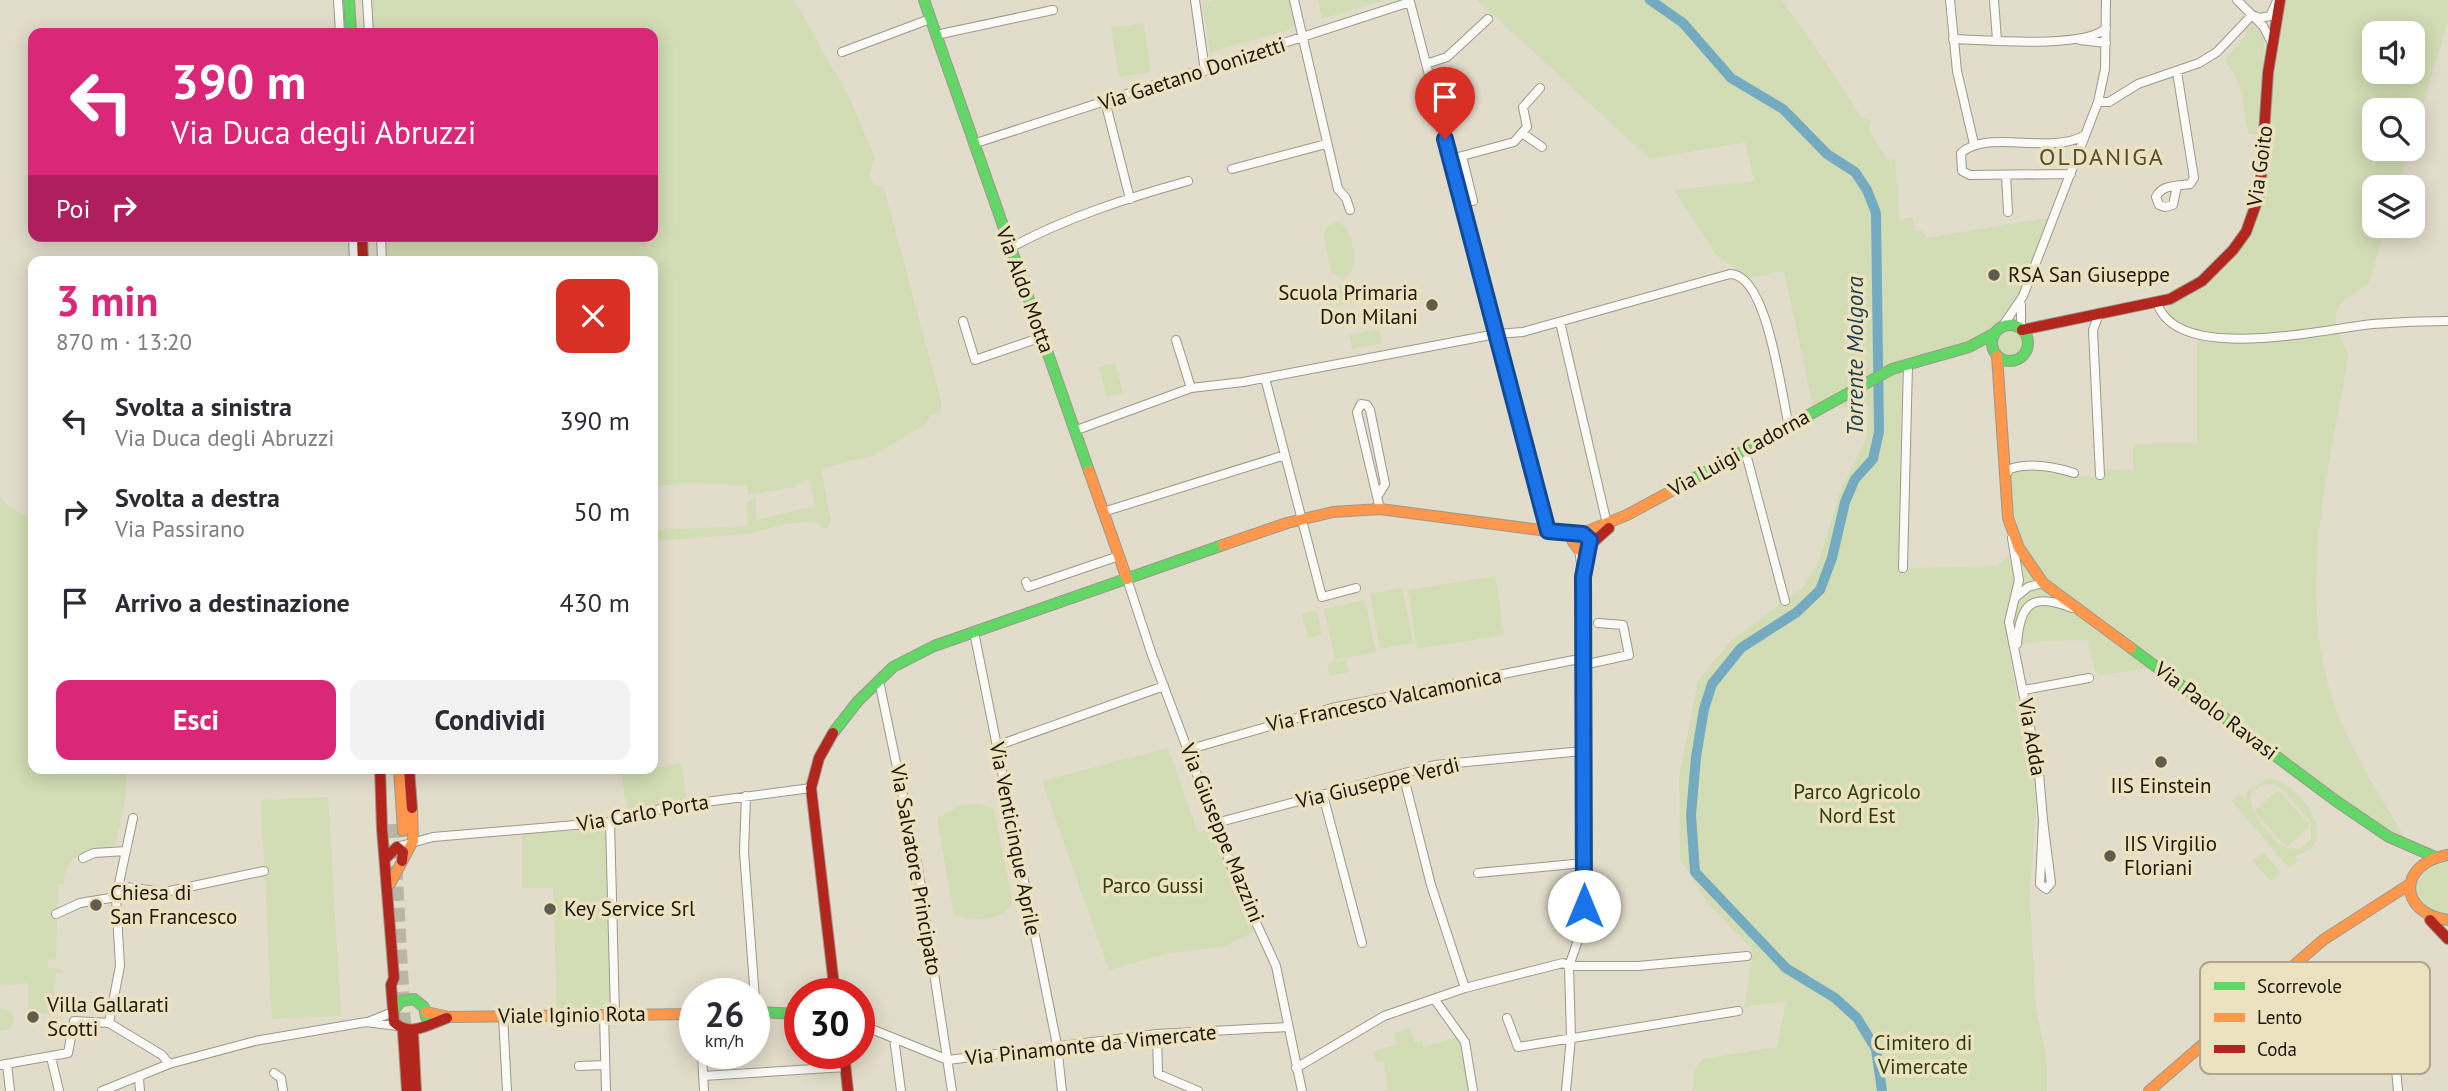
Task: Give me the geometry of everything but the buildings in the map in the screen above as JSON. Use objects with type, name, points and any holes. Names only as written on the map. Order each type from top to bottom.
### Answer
[{"type":"main road","points":[[349,0],[351,28]]},
{"type":"main road","points":[[359,0],[360,28]]},
{"type":"main road","name":"Via Aldo Motta","points":[[923,0],[1127,579]]},
{"type":"main road","name":"Via Goito","points":[[2021,330],[2157,302],[2184,293],[2213,272],[2234,250],[2250,222],[2263,167],[2272,43],[2279,0]]},
{"type":"main road","name":"Via Goito","points":[[2027,346],[2050,324]]},
{"type":"main road","points":[[2011,326],[2021,330],[2027,346],[2023,355],[2013,361],[1995,354],[1992,343],[1999,330],[2011,326]]},
{"type":"main road","name":"Via Luigi Cadorna","points":[[1582,543],[1627,515],[1879,376],[1908,364],[1969,347],[1999,330]]},
{"type":"main road","name":"Via Luigi Cadorna","points":[[1969,347],[1995,354]]},
{"type":"main road","name":"Via Adda","points":[[1995,354],[2001,399],[2004,479],[2011,529],[2025,558],[2043,583]]},
{"type":"main road","name":"Via Adda","points":[[2001,399],[2007,370],[2013,361]]},
{"type":"main road","points":[[833,978],[811,788],[829,739],[858,701],[902,660],[1301,518],[1333,512],[1380,509],[1544,531],[1582,543]]},
{"type":"main road","name":"Via Luigi Cadorna","points":[[1582,543],[1607,524],[1627,515]]},
{"type":"main road","name":"Via Paolo Ravasi","points":[[2043,583],[2389,838],[2409,856],[2411,879],[2420,911]]},
{"type":"main road","points":[[377,774],[394,978],[393,1011],[409,1029],[416,1091]]},
{"type":"main road","points":[[391,774],[398,827],[399,774]]},
{"type":"main road","points":[[388,894],[391,877],[406,854],[412,813],[412,774]]},
{"type":"main road","name":"Via Paolo Ravasi","points":[[2389,838],[2434,856]]},
{"type":"main road","points":[[386,858],[397,847],[406,854]]},
{"type":"main road","points":[[386,858],[394,864],[406,854]]},
{"type":"main road","points":[[2298,962],[2323,940],[2411,879],[2424,860],[2448,855]]},
{"type":"main road","points":[[2372,907],[2400,902],[2448,920]]},
{"type":"main road","points":[[2420,911],[2448,939]]},
{"type":"main road","points":[[394,978],[411,998],[421,1003],[426,1012],[409,1029],[407,1091]]},
{"type":"main road","points":[[393,1011],[401,1001],[411,998]]},
{"type":"main road","name":"Viale Iginio Rota","points":[[426,1012],[449,1017],[679,1014]]},
{"type":"main road","name":"Viale Iginio Rota","points":[[409,1029],[449,1017]]},
{"type":"main road","points":[[2149,1091],[2200,1047]]},
{"type":"main road","points":[[846,1069],[848,1091]]},
{"type":"street","points":[[338,0],[340,28]]},
{"type":"street","points":[[367,0],[369,28]]},
{"type":"street","points":[[1195,0],[1205,71]]},
{"type":"street","points":[[1294,0],[1326,144],[1338,189],[1346,198],[1350,210]]},
{"type":"street","points":[[1950,0],[1953,39],[1974,144]]},
{"type":"street","points":[[1994,0],[1997,40]]},
{"type":"street","points":[[1999,330],[2023,296],[2098,102],[2106,43],[2106,0]]},
{"type":"street","points":[[2237,0],[2252,15],[2272,43]]},
{"type":"street","points":[[2252,15],[2260,18],[2270,16],[2279,0]]},
{"type":"street","name":"Via Gaetano Donizetti","points":[[973,144],[1205,71],[1410,2],[1426,64]]},
{"type":"street","points":[[936,35],[1053,10]]},
{"type":"street","points":[[2098,102],[2109,102],[2138,84],[2177,72],[2217,52],[2252,15]]},
{"type":"street","points":[[842,52],[930,19]]},
{"type":"street","points":[[1488,19],[1447,57],[1426,64],[1544,531]]},
{"type":"street","points":[[2077,39],[2100,34],[2106,28]]},
{"type":"street","points":[[1953,39],[2077,39],[2106,43]]},
{"type":"street","points":[[2177,72],[2194,178],[2190,184],[2177,186]]},
{"type":"street","points":[[1451,159],[1514,142],[1527,127],[1523,107],[1539,88]]},
{"type":"street","points":[[1105,101],[1130,199]]},
{"type":"street","points":[[1522,133],[1542,147]]},
{"type":"street","points":[[2057,144],[2085,135]]},
{"type":"street","points":[[1232,169],[1326,144]]},
{"type":"street","points":[[2071,174],[1970,175],[1961,166],[1961,153],[1974,144],[2057,144],[2070,148],[2077,158]]},
{"type":"street","points":[[1462,156],[1473,201],[1462,204]]},
{"type":"street","points":[[2006,175],[2008,212]]},
{"type":"street","points":[[1010,248],[1053,225],[1077,220],[1130,199],[1188,181]]},
{"type":"street","points":[[1074,430],[1191,388],[1265,378],[1496,334],[1523,332],[1738,274],[1758,297],[1789,426]]},
{"type":"street","points":[[2021,330],[2023,296]]},
{"type":"street","points":[[2157,302],[2163,318],[2172,326],[2195,335],[2221,339],[2448,321]]},
{"type":"street","points":[[2099,314],[2093,330],[2100,475]]},
{"type":"street","points":[[2082,316],[2093,330]]},
{"type":"street","points":[[964,321],[975,360],[1042,337]]},
{"type":"street","points":[[1560,322],[1607,524]]},
{"type":"street","points":[[1176,340],[1191,388]]},
{"type":"street","points":[[1903,568],[1908,364]]},
{"type":"street","points":[[1265,378],[1322,597],[1356,588]]},
{"type":"street","points":[[1379,494],[1373,488],[1356,412],[1361,404],[1367,405],[1370,410],[1385,484],[1379,494],[1380,509]]},
{"type":"street","points":[[1745,450],[1785,601]]},
{"type":"street","points":[[2002,452],[2021,466]]},
{"type":"street","points":[[1103,512],[1285,455]]},
{"type":"street","points":[[2004,479],[2010,469],[2021,466],[2057,468],[2074,473]]},
{"type":"street","name":"Via Adda","points":[[2011,529],[2019,575],[2009,619],[2039,773],[2050,883],[2046,889],[2040,884],[2043,820]]},
{"type":"street","points":[[1566,1091],[1571,1037],[1569,966],[1584,923],[1582,543]]},
{"type":"street","points":[[1027,582],[1028,587],[1119,556]]},
{"type":"street","name":"Via Giuseppe Mazzini","points":[[1127,579],[1187,750],[1237,881],[1276,966],[1302,1091]]},
{"type":"street","points":[[2014,599],[2028,587],[2043,583]]},
{"type":"street","name":"Via Adda","points":[[2017,654],[2020,622],[2031,603],[2049,600],[2086,614]]},
{"type":"street","name":"Via Francesco Valcamonica","points":[[1187,750],[1332,708],[1629,655],[1623,625],[1598,624]]},
{"type":"street","name":"Via Venticinque Aprile","points":[[975,632],[1057,1045],[1062,1091]]},
{"type":"street","points":[[2024,690],[2089,678]]},
{"type":"street","name":"Via Salvatore Principato","points":[[879,681],[905,798],[952,1091]]},
{"type":"street","points":[[996,746],[1164,686]]},
{"type":"street","name":"Via Giuseppe Verdi","points":[[1216,823],[1441,764],[1583,751]]},
{"type":"street","points":[[1403,774],[1431,885],[1465,988]]},
{"type":"street","name":"Via Carlo Porta","points":[[406,854],[433,837],[610,822],[625,816],[811,788]]},
{"type":"street","points":[[1323,795],[1362,943]]},
{"type":"street","points":[[746,796],[744,852],[753,978]]},
{"type":"street","points":[[412,813],[420,832],[433,837]]},
{"type":"street","points":[[109,1023],[120,966],[116,897],[133,818]]},
{"type":"street","points":[[606,1091],[605,1065],[610,1015],[610,822]]},
{"type":"street","points":[[83,859],[94,853],[125,851]]},
{"type":"street","points":[[1478,873],[1584,863]]},
{"type":"street","points":[[118,886],[165,892],[264,871]]},
{"type":"street","points":[[56,914],[79,903],[116,897]]},
{"type":"street","points":[[1296,1068],[1384,1016],[1465,988],[1563,962],[1569,966],[1638,967],[1747,956]]},
{"type":"street","points":[[1435,999],[1465,1042],[1473,1091]]},
{"type":"street","name":"Viale Iginio Rota","points":[[102,1091],[169,1064],[255,1041],[366,1022],[393,1011]]},
{"type":"street","points":[[1507,1018],[1518,1047],[1738,1011]]},
{"type":"street","points":[[503,1016],[507,1091]]},
{"type":"street","points":[[10,1091],[3,1065],[68,1054],[74,1021],[109,1023],[162,1055],[169,1064]]},
{"type":"street","name":"Viale Iginio Rota","points":[[366,1022],[409,1029]]},
{"type":"street","name":"Via Pinamonte da Vimercate","points":[[875,1030],[948,1060],[1157,1034],[1288,1027]]},
{"type":"street","points":[[1157,1034],[1158,1074],[1198,1091]]},
{"type":"street","points":[[894,1038],[901,1091]]},
{"type":"street","points":[[51,1057],[59,1091]]},
{"type":"street","points":[[579,1066],[605,1065]]},
{"type":"street","points":[[703,1069],[704,1091]]},
{"type":"street","points":[[704,1076],[814,1069]]},
{"type":"street","points":[[274,1073],[281,1078],[283,1091]]},
{"type":"street","points":[[139,1078],[141,1091]]},
{"type":"green space","points":[[372,0],[794,0],[851,101],[875,158],[869,176],[874,184],[884,188],[941,401],[941,412],[931,415],[926,424],[874,455],[821,469],[831,520],[826,529],[815,522],[790,523],[748,534],[658,541],[658,530],[748,526],[746,503],[756,498],[756,520],[815,506],[809,479],[794,487],[748,495],[746,485],[685,483],[658,486],[658,256],[386,256],[385,242],[658,242],[658,28],[374,28]]},
{"type":"green space","points":[[1289,0],[1295,27],[1210,53],[1202,2]]},
{"type":"green space","points":[[1318,0],[1384,0],[1322,19]]},
{"type":"green space","name":"Parco Agricolo Nord Est","points":[[1477,0],[1782,0],[1861,117],[1871,119],[1869,130],[1887,160],[1895,159],[1899,220],[1913,217],[1915,231],[1922,230],[1926,238],[2048,218],[2023,285],[2006,316],[1994,328],[1962,346],[1902,361],[1898,567],[1997,566],[2023,544],[2008,491],[2011,471],[2045,468],[2071,475],[2096,477],[2096,468],[2133,471],[2133,444],[2197,443],[2197,332],[2172,319],[2168,310],[2170,304],[2200,286],[2226,262],[2256,218],[2262,202],[2274,61],[2285,0],[2448,0],[2448,21],[2425,98],[2362,98],[2362,161],[2406,161],[2402,175],[2362,175],[2362,238],[2382,238],[2369,283],[2343,302],[2336,315],[2338,333],[2348,358],[2324,492],[2316,581],[2318,626],[2325,671],[2338,715],[2361,763],[2407,841],[2376,824],[2141,650],[2103,618],[2095,630],[2151,668],[2101,675],[2095,671],[2087,640],[2042,641],[2008,646],[2025,743],[2032,761],[2036,805],[2030,893],[2035,1003],[2047,1060],[2047,1091],[1692,1091],[1695,1069],[1703,1059],[1777,1047],[1786,1001],[1744,1007],[1753,953],[1751,948],[1707,902],[1680,858],[1679,778],[1698,680],[1731,641],[1803,587],[1819,561],[1840,491],[1866,439],[1869,405],[1836,408],[1835,394],[1813,407],[1784,271],[1750,278],[1716,255],[1674,190],[1754,181],[1745,142],[1650,159]]},
{"type":"green space","points":[[1144,23],[1151,72],[1119,77],[1111,28]]},
{"type":"green space","points":[[2250,24],[2260,31],[2264,39],[2259,136],[2248,133],[2240,85],[2225,59],[2247,34],[2245,28]]},
{"type":"green space","points":[[1336,222],[1345,226],[1354,255],[1352,269],[1343,279],[1331,272],[1324,236],[1327,227]]},
{"type":"green space","points":[[1355,283],[1358,298],[1372,296],[1373,299],[1336,306],[1333,287]]},
{"type":"green space","points":[[1379,329],[1382,343],[1352,349],[1349,335]]},
{"type":"green space","points":[[2009,330],[2019,334],[2023,344],[2019,354],[2009,358],[1999,354],[1995,344],[1999,334]]},
{"type":"green space","points":[[1115,363],[1123,393],[1107,397],[1099,367]]},
{"type":"green space","points":[[0,497],[9,507],[28,517],[28,774],[126,774],[126,798],[115,845],[80,854],[68,866],[64,884],[58,885],[56,959],[48,960],[48,968],[62,969],[62,973],[56,973],[54,1002],[60,1005],[61,1014],[29,1013],[28,983],[0,986]]},
{"type":"green space","points":[[1495,576],[1504,635],[1417,649],[1408,590]]},
{"type":"green space","points":[[1402,588],[1413,643],[1380,649],[1370,594]]},
{"type":"green space","points":[[1365,600],[1376,652],[1335,660],[1324,609]]},
{"type":"green space","points":[[1317,610],[1322,635],[1308,638],[1302,614]]},
{"type":"green space","points":[[1346,660],[1349,672],[1330,676],[1327,664]]},
{"type":"green space","name":"Parco Gussi","points":[[1168,748],[1198,833],[1212,827],[1255,931],[1223,947],[1169,953],[1109,970],[1042,781]]},
{"type":"green space","points":[[681,763],[687,801],[628,812],[621,774],[658,774],[658,767]]},
{"type":"green space","points":[[2269,778],[2281,782],[2304,801],[2312,814],[2317,827],[2316,839],[2310,849],[2295,856],[2298,861],[2289,868],[2232,801],[2239,794],[2245,800],[2249,789]],"holes":[[[2272,784],[2282,789],[2311,822],[2311,839],[2300,849],[2285,848],[2254,813],[2252,794],[2258,787]]]},
{"type":"green space","points":[[2278,790],[2310,826],[2287,847],[2254,811]]},
{"type":"green space","points":[[328,797],[341,1016],[272,1019],[261,800]]},
{"type":"green space","points":[[979,804],[994,810],[1013,904],[993,917],[970,919],[954,915],[937,819],[961,805]]},
{"type":"green space","points":[[601,829],[608,837],[609,1008],[557,1008],[553,888],[522,888],[522,834]]},
{"type":"green space","points":[[2263,852],[2281,872],[2270,881],[2253,861]]},
{"type":"green space","points":[[2448,861],[2448,916],[2433,913],[2423,907],[2415,887],[2424,868],[2434,862]]},
{"type":"green space","points":[[0,1007],[11,1011],[14,1018],[10,1029],[0,1031]]},
{"type":"green space","points":[[1410,1028],[1415,1043],[1422,1041],[1424,1047],[1457,1037],[1465,1059],[1469,1091],[1387,1091],[1384,1060],[1375,1061],[1374,1051],[1397,1044],[1394,1033]]},
{"type":"waterway","name":"Torrente Molgora","points":[[1650,0],[1683,23],[1731,78],[1783,109],[1827,154],[1855,172],[1867,190],[1876,213],[1879,432],[1873,459],[1855,479],[1845,502],[1832,558],[1820,590],[1797,612],[1741,648],[1712,684],[1704,709],[1696,757],[1691,815],[1695,872],[1786,968],[1835,998],[1857,1018],[1876,1049],[1882,1091]]},
{"type":"tunnel","points":[[393,824],[405,1043]]},
{"type":"traffic: fast","points":[[349,0],[351,28]]},
{"type":"traffic: fast","points":[[924,0],[1089,471]]},
{"type":"traffic: fast","points":[[2010,325],[2023,330],[2028,343],[2023,356],[2010,361],[1997,356],[1992,343],[1997,330],[2010,325]]},
{"type":"traffic: fast","points":[[1675,489],[1892,369],[1969,347],[1995,333]]},
{"type":"traffic: fast","points":[[833,733],[858,701],[893,667],[934,646],[1223,545]]},
{"type":"traffic: fast","points":[[2131,648],[2336,801],[2389,837],[2433,856]]},
{"type":"traffic: fast","points":[[394,1010],[401,1001],[414,999],[424,1007],[426,1017]]},
{"type":"traffic: fast","points":[[770,1013],[784,1013]]},
{"type":"traffic: slow","points":[[1997,356],[2008,518],[2019,548],[2043,583],[2131,648]]},
{"type":"traffic: slow","points":[[1089,471],[1127,579]]},
{"type":"traffic: slow","points":[[1223,545],[1287,523],[1333,512],[1380,509],[1578,535],[1627,515],[1675,489]]},
{"type":"traffic: slow","points":[[1578,535],[1573,542],[1579,550],[1588,549],[1590,540]]},
{"type":"traffic: slow","points":[[399,774],[403,831]]},
{"type":"traffic: slow","points":[[390,884],[413,841],[412,808]]},
{"type":"traffic: slow","points":[[2448,855],[2432,860],[2420,868],[2413,877],[2410,888],[2412,898],[2419,908],[2431,916],[2448,920]]},
{"type":"traffic: slow","points":[[2298,962],[2323,940],[2410,884]]},
{"type":"traffic: slow","points":[[426,1012],[449,1017],[679,1014]]},
{"type":"traffic: slow","points":[[2149,1091],[2200,1047]]},
{"type":"traffic: jam","points":[[2022,330],[2170,299],[2202,281],[2233,250],[2246,232],[2260,193],[2268,73],[2280,0]]},
{"type":"traffic: jam","points":[[362,242],[363,256]]},
{"type":"traffic: jam","points":[[1590,545],[1609,528]]},
{"type":"traffic: jam","points":[[833,733],[819,758],[811,788],[833,978]]},
{"type":"traffic: jam","points":[[380,774],[382,829]]},
{"type":"traffic: jam","points":[[409,774],[412,808]]},
{"type":"traffic: jam","points":[[382,829],[394,978],[391,985],[394,1022],[400,1027],[413,1029],[447,1018]]},
{"type":"traffic: jam","points":[[386,858],[397,847],[403,852],[402,861]]},
{"type":"traffic: jam","points":[[2430,920],[2448,939]]},
{"type":"traffic: jam","points":[[403,1031],[407,1091]]},
{"type":"traffic: jam","points":[[413,1032],[416,1091]]},
{"type":"traffic: jam","points":[[846,1069],[848,1091]]},
{"type":"place","name":"RSA San Giuseppe","points":[[1994,275]]},
{"type":"place","name":"Scuola Primaria Don Milani","points":[[1432,305]]},
{"type":"place","name":"IIS Einstein","points":[[2161,762]]},
{"type":"place","name":"IIS Virgilio Floriani","points":[[2110,856]]},
{"type":"place","name":"Chiesa di San Francesco","points":[[96,905]]},
{"type":"place","name":"Key Service Srl","points":[[550,909]]},
{"type":"place","name":"Villa Gallarati Scotti","points":[[33,1017]]},
{"type":"district","name":"OLDANIGA","points":[[2102,157]]},
{"type":"route","points":[[1445,139],[1548,531],[1567,535],[1583,534],[1590,540],[1583,577],[1584,906]]},
{"type":"park label","name":"Cimitero di Vimercate","points":[[1923,1055]]}]
